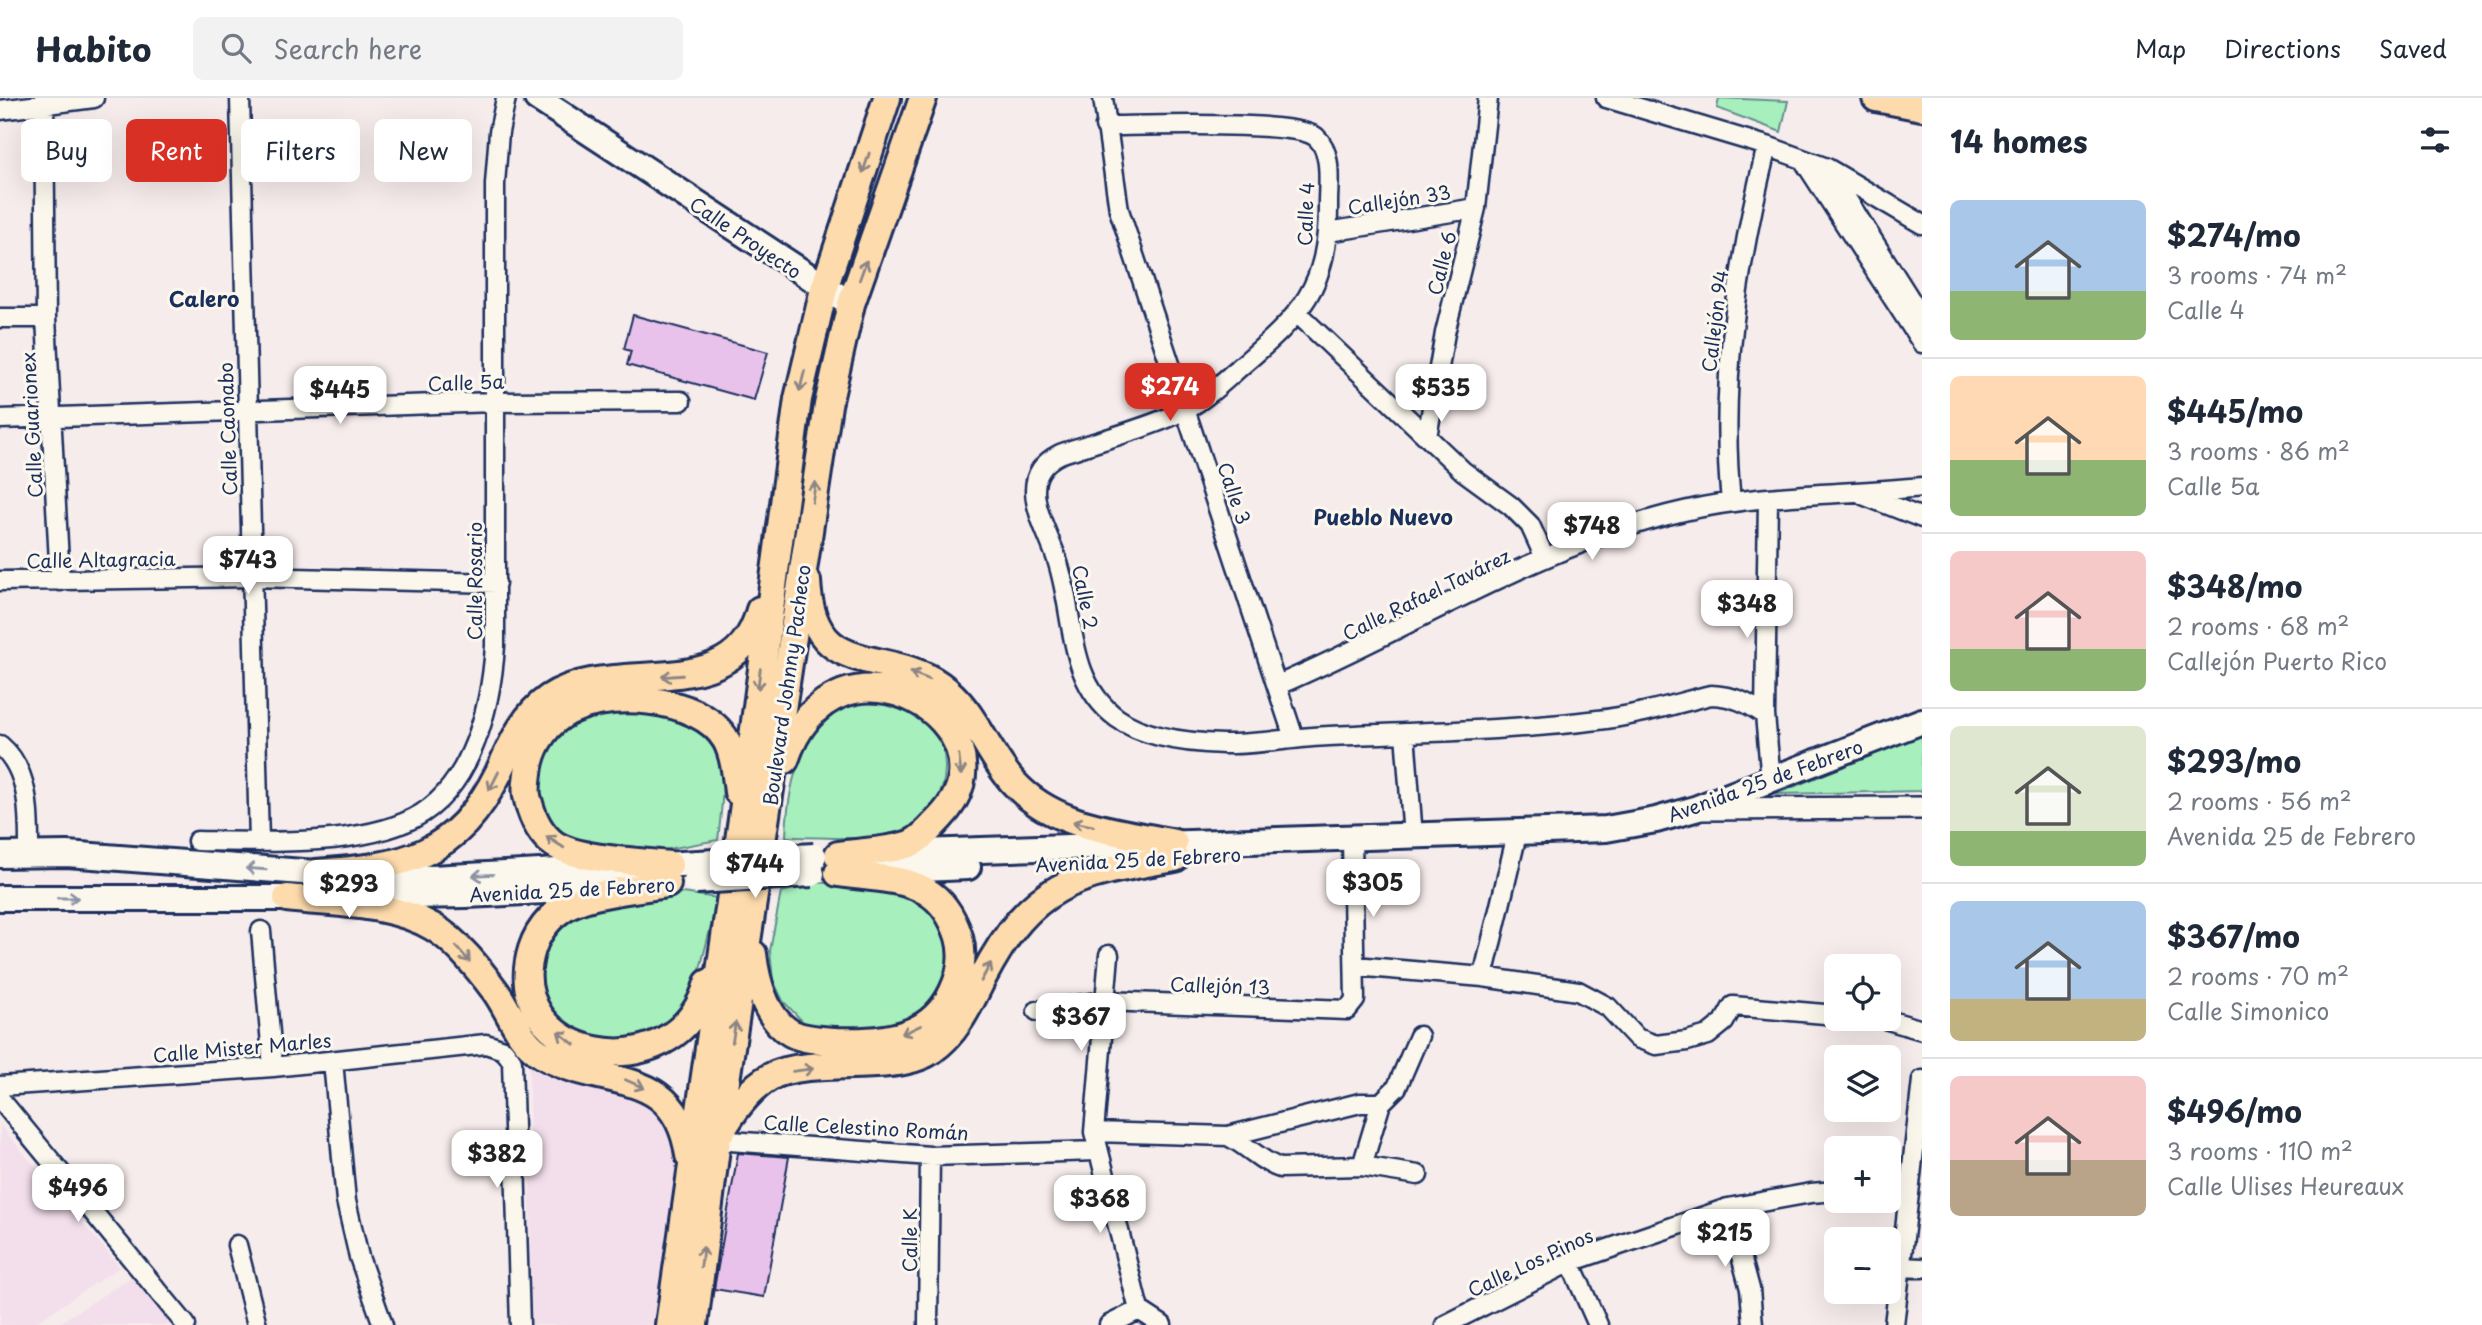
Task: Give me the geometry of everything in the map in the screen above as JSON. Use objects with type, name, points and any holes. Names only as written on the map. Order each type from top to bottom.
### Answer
[{"type":"main road","name":"Calle Proyecto","points":[[537,98],[824,289],[851,304]]},
{"type":"main road","name":"Boulevard Johnny Pacheco","points":[[694,1325],[717,1140],[737,925],[741,819],[797,399],[824,289],[887,98]]},
{"type":"main road","name":"Boulevard Johnny Pacheco","points":[[669,1325],[691,1165],[737,925],[768,818],[805,542],[828,405],[851,304],[923,98]]},
{"type":"main road","points":[[1876,98],[1922,107]]},
{"type":"main road","points":[[316,873],[366,870],[404,862],[456,834],[490,790],[523,721],[550,698],[583,683],[604,679],[695,673],[733,655],[757,623],[777,540]]},
{"type":"main road","points":[[805,542],[808,595],[815,623],[833,645],[862,661],[923,675],[942,686],[975,721],[1013,782],[1043,808],[1068,821],[1174,850]]},
{"type":"main road","points":[[768,818],[797,729],[822,703],[865,688],[904,693],[937,712],[956,740],[962,772],[956,802],[912,843],[825,865]]},
{"type":"main road","points":[[668,875],[555,845],[541,831],[531,814],[526,793],[529,757],[546,729],[562,715],[579,707],[606,702],[654,700],[673,704],[703,717],[725,739],[735,767],[741,819]]},
{"type":"main road","name":"Avenida 25 de Febrero","points":[[0,898],[466,895],[697,872],[1174,850],[1252,854],[1352,839],[1606,829],[1695,809],[1922,721]]},
{"type":"main road","points":[[717,1140],[731,1116],[770,1077],[798,1070],[890,1063],[912,1059],[932,1050],[960,1022],[999,948],[1027,910],[1063,886],[1094,872],[1174,850]]},
{"type":"main road","name":"Avenida 25 de Febrero","points":[[0,855],[67,854],[316,873],[432,878],[668,875]]},
{"type":"main road","points":[[737,925],[760,992],[776,1018],[790,1032],[814,1040],[864,1042],[912,1032],[936,1013],[957,987],[963,951],[954,921],[940,901],[924,889],[825,865]]},
{"type":"main road","points":[[668,875],[578,901],[551,918],[535,941],[529,960],[532,999],[543,1021],[573,1045],[592,1051],[623,1053],[642,1050],[672,1036],[696,1011],[737,925]]},
{"type":"main road","points":[[288,898],[396,911],[432,926],[450,939],[496,992],[525,1041],[538,1052],[568,1068],[631,1081],[660,1097],[674,1111],[683,1129],[691,1165]]},
{"type":"street","points":[[0,110],[44,101],[94,98]]},
{"type":"street","name":"Calle Caonabo","points":[[240,98],[259,842]]},
{"type":"street","name":"Calle Rosario","points":[[197,841],[259,842],[358,835],[389,829],[416,817],[440,797],[466,762],[484,724],[493,684],[496,583],[495,184],[499,132],[506,98]]},
{"type":"street","name":"Calle 3","points":[[1103,98],[1119,210],[1142,289],[1294,737]]},
{"type":"street","name":"Calle 6","points":[[1427,438],[1445,333],[1476,208],[1488,98]]},
{"type":"street","points":[[1606,98],[1767,146],[1827,168],[1922,224]]},
{"type":"street","name":"Calle Guarionex","points":[[44,101],[46,318],[60,581]]},
{"type":"street","name":"Calle 4","points":[[1038,472],[1046,461],[1060,454],[1185,410],[1216,388],[1298,314],[1324,260],[1328,232],[1328,163],[1324,148],[1316,137],[1285,128],[1105,126]]},
{"type":"street","name":"Callejón 94","points":[[1731,502],[1726,398],[1745,239],[1767,146]]},
{"type":"street","points":[[1804,161],[1922,343]]},
{"type":"street","points":[[1827,168],[1922,318]]},
{"type":"street","name":"Callejón 33","points":[[1328,232],[1476,208]]},
{"type":"street","points":[[1298,314],[1427,438],[1530,525],[1545,558]]},
{"type":"street","points":[[0,318],[46,318]]},
{"type":"street","name":"Calle 5a","points":[[0,419],[494,402],[681,401]]},
{"type":"street","name":"Calle 2","points":[[1038,472],[1034,486],[1037,503],[1063,576],[1071,637],[1080,663],[1100,702],[1118,719],[1147,732],[1225,744],[1294,737]]},
{"type":"street","name":"Calle Rafael Tavárez","points":[[1278,685],[1347,656],[1545,558],[1683,511],[1768,498],[1922,487]]},
{"type":"street","points":[[1859,493],[1922,518]]},
{"type":"street","points":[[1768,498],[1765,715],[1771,781]]},
{"type":"street","name":"Calle Altagracia","points":[[0,581],[253,577],[496,583]]},
{"type":"street","points":[[1294,737],[1405,733],[1598,720],[1711,695],[1729,696],[1747,702],[1765,715]]},
{"type":"street","points":[[1405,733],[1413,837]]},
{"type":"street","points":[[0,744],[25,786],[29,807],[29,855]]},
{"type":"street","points":[[1695,809],[1922,808]]},
{"type":"street","points":[[1483,977],[1517,834]]},
{"type":"street","points":[[1352,839],[1355,966],[1483,977],[1578,991],[1608,1007],[1637,1038],[1656,1045],[1707,1035],[1724,1022],[1733,1006],[1824,1013]]},
{"type":"street","points":[[261,931],[273,1067]]},
{"type":"street","points":[[1109,955],[1094,1132],[1139,1310],[1162,1325]]},
{"type":"street","name":"Callejón 13","points":[[1037,1012],[1104,1001],[1347,1010],[1355,1000],[1355,966]]},
{"type":"street","points":[[1901,1024],[1922,1030]]},
{"type":"street","points":[[1362,1166],[1381,1103],[1397,1087],[1419,1036]]},
{"type":"street","name":"Calle Mister Marles","points":[[0,1086],[273,1067],[486,1044],[503,1050],[512,1060],[520,1325]]},
{"type":"street","points":[[333,1061],[346,1200],[359,1257],[383,1325]]},
{"type":"street","points":[[1901,1250],[1909,1187],[1917,1161],[1922,1080]]},
{"type":"street","points":[[0,1099],[186,1325]]},
{"type":"street","points":[[1094,1132],[1228,1136],[1360,1103],[1381,1103]]},
{"type":"street","points":[[1228,1136],[1244,1143],[1269,1164],[1280,1168],[1362,1166],[1418,1175]]},
{"type":"street","name":"Calle Celestino Román","points":[[717,1140],[930,1156],[1097,1151]]},
{"type":"street","name":"Calle K","points":[[928,1325],[930,1156]]},
{"type":"street","points":[[1901,1187],[1909,1187]]},
{"type":"street","name":"Calle Los Pinos","points":[[1445,1325],[1570,1262],[1728,1209],[1824,1192]]},
{"type":"street","points":[[1728,1209],[1750,1289],[1750,1324]]},
{"type":"street","points":[[237,1245],[257,1325]]},
{"type":"street","points":[[1570,1262],[1598,1325]]},
{"type":"street","points":[[1901,1266],[1922,1268]]},
{"type":"street","points":[[1894,1325],[1896,1304]]},
{"type":"street","points":[[1109,1325],[1139,1310]]},
{"type":"shaded area","points":[[529,1063],[569,1083],[629,1091],[666,1113],[685,1177],[660,1325],[531,1325]]},
{"type":"shaded area","points":[[0,1125],[120,1267],[32,1325],[0,1325]]},
{"type":"shaded area","points":[[133,1276],[170,1325],[56,1325]]},
{"type":"green space","points":[[1719,98],[1788,101],[1781,132],[1717,108]]},
{"type":"green space","points":[[864,698],[907,705],[927,718],[937,733],[943,750],[945,769],[936,803],[924,818],[895,833],[865,838],[786,837],[790,793],[803,753],[826,720]]},
{"type":"green space","points":[[660,710],[701,734],[712,746],[719,760],[722,795],[718,840],[652,852],[596,851],[553,829],[540,803],[536,774],[543,745],[573,716]]},
{"type":"green space","points":[[1922,734],[1922,791],[1776,794]]},
{"type":"green space","points":[[852,882],[911,893],[947,926],[952,955],[946,985],[929,1012],[904,1031],[833,1034],[805,1024],[783,1001],[773,980],[770,951],[781,892],[819,883]]},
{"type":"green space","points":[[682,893],[718,898],[697,981],[670,1028],[622,1047],[571,1031],[553,1011],[542,986],[540,959],[558,917],[639,895]]},
{"type":"building","points":[[633,315],[768,352],[754,400],[627,365],[631,351],[624,349]]},
{"type":"building","points":[[738,1153],[789,1157],[764,1297],[714,1289]]},
{"type":"district","name":"Calero","points":[[204,298]]},
{"type":"district","name":"Pueblo Nuevo","points":[[1383,516]]}]
